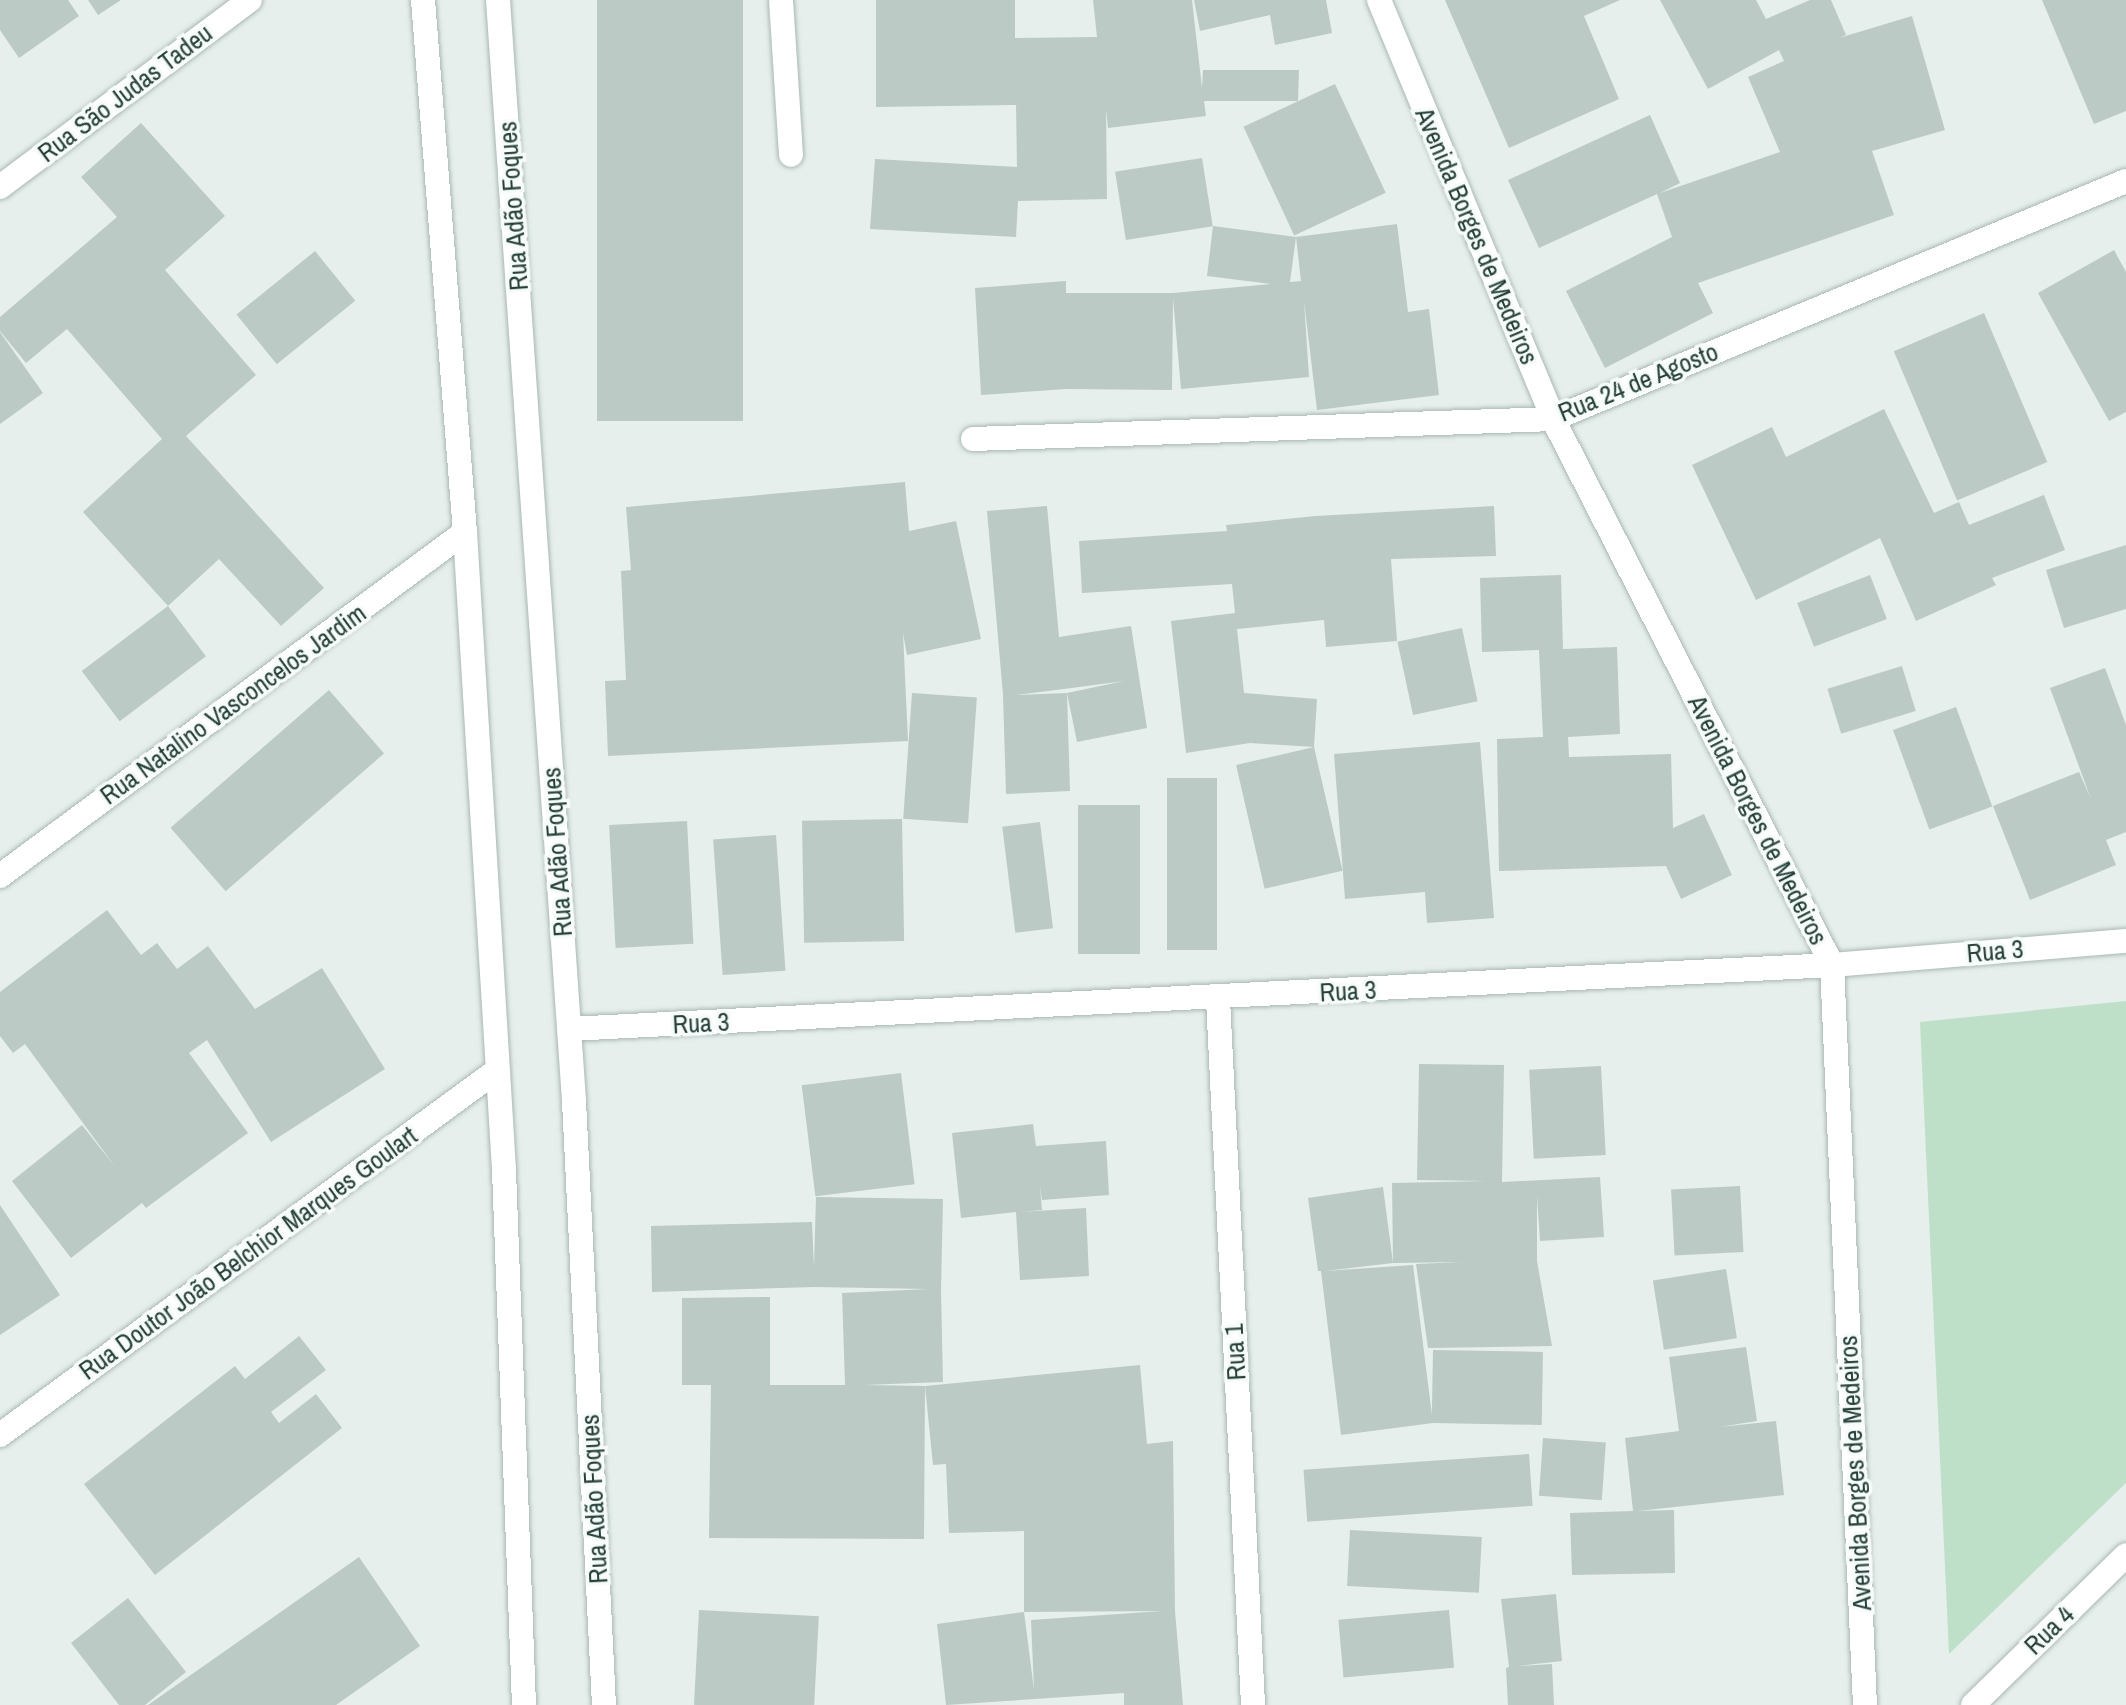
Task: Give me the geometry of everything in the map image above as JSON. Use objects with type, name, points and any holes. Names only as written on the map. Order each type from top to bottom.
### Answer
[{"type":"street","name":"Rua São Judas Tadeu","points":[[0,187],[250,0]]},
{"type":"street","points":[[423,0],[465,532],[504,1170],[524,1705]]},
{"type":"street","name":"Rua Adão Foques","points":[[498,0],[569,1029],[604,1705]]},
{"type":"street","points":[[781,0],[791,155]]},
{"type":"street","name":"Avenida Borges de Medeiros","points":[[1379,0],[1553,419],[1832,965],[1865,1705]]},
{"type":"street","name":"Rua 24 de Agosto","points":[[973,439],[1553,419],[2126,181]]},
{"type":"street","name":"Rua Natalino Vasconcelos Jardim","points":[[0,876],[465,532]]},
{"type":"street","name":"Rua 3","points":[[569,1029],[1218,999],[1832,965],[2126,941]]},
{"type":"street","name":"Rua 1","points":[[1218,999],[1253,1705]]},
{"type":"street","name":"Rua Doutor João Belchior Marques Goulart","points":[[0,1435],[496,1071]]},
{"type":"street","name":"Rua 4","points":[[1973,1705],[2126,1555]]},
{"type":"green space","points":[[2126,1001],[2126,1483],[1949,1654],[1920,1022]]},
{"type":"building","points":[[0,0],[68,0],[79,16],[19,58],[0,30]]},
{"type":"building","points":[[88,0],[121,0],[98,15]]},
{"type":"building","points":[[597,0],[743,0],[743,421],[597,421]]},
{"type":"building","points":[[876,0],[1015,0],[1015,38],[1097,37],[1093,0],[1192,0],[1202,88],[1203,70],[1299,70],[1298,101],[1204,101],[1206,116],[1108,128],[1106,109],[1107,199],[1018,201],[1016,237],[870,229],[875,159],[1017,167],[1016,105],[876,107]]},
{"type":"building","points":[[1194,0],[1326,0],[1332,33],[1275,45],[1270,15],[1200,31]]},
{"type":"building","points":[[1445,0],[1620,0],[1584,16],[1619,99],[1509,148]]},
{"type":"building","points":[[1660,0],[1756,0],[1766,19],[1810,0],[1831,0],[1846,35],[1839,38],[1912,16],[1945,130],[1872,151],[1894,215],[1698,283],[1713,313],[1605,368],[1566,291],[1672,237],[1657,194],[1539,248],[1508,180],[1650,115],[1680,183],[1660,193],[1780,152],[1748,77],[1784,61],[1779,50],[1708,89]]},
{"type":"building","points":[[2042,0],[2126,0],[2126,111],[2094,124]]},
{"type":"building","points":[[1335,84],[1386,193],[1294,235],[1243,127]]},
{"type":"building","points":[[141,123],[225,216],[165,270],[256,375],[186,436],[324,588],[281,626],[219,559],[168,606],[83,512],[162,439],[67,329],[26,363],[0,331],[0,317],[117,217],[81,177]]},
{"type":"building","points":[[1202,158],[1213,226],[1126,240],[1115,172]]},
{"type":"building","points":[[1397,224],[1408,312],[1429,309],[1439,395],[1317,410],[1304,301],[1309,377],[1181,389],[1173,298],[1172,390],[1066,389],[981,395],[975,288],[1066,281],[1066,293],[1173,293],[1271,284],[1207,276],[1213,226],[1296,237]],"holes":[[[1296,237],[1301,281],[1290,282]]]},
{"type":"building","points":[[2114,250],[2126,272],[2126,412],[2109,421],[2038,293]]},
{"type":"building","points":[[315,251],[355,301],[277,364],[237,315]]},
{"type":"building","points":[[1984,313],[2047,462],[1957,500],[1894,351]]},
{"type":"building","points":[[0,332],[43,393],[0,424]]},
{"type":"building","points":[[1884,409],[1934,513],[1959,502],[1969,525],[2044,495],[2065,550],[1992,578],[1996,585],[1916,621],[1880,538],[1756,600],[1692,465],[1772,427],[1786,457]]},
{"type":"building","points":[[905,482],[909,531],[956,521],[981,639],[907,655],[903,633],[908,741],[608,756],[605,681],[626,680],[621,571],[631,570],[626,507]]},
{"type":"building","points":[[1047,506],[1059,637],[1131,626],[1147,728],[1077,742],[1067,693],[1070,791],[1006,794],[1003,695],[987,511]],"holes":[[[1124,681],[1067,693],[1015,695],[1064,689]]]},
{"type":"building","points":[[1494,506],[1496,556],[1391,559],[1397,641],[1326,647],[1324,620],[1237,629],[1244,693],[1317,699],[1314,747],[1250,743],[1186,753],[1171,621],[1235,613],[1232,584],[1082,593],[1079,541],[1227,531],[1226,525],[1316,516]]},
{"type":"building","points":[[2126,545],[2126,609],[2064,628],[2046,570]]},
{"type":"building","points":[[1561,575],[1563,649],[1617,647],[1620,734],[1568,737],[1569,757],[1671,754],[1673,828],[1704,814],[1732,875],[1681,899],[1666,866],[1499,871],[1497,739],[1543,737],[1539,650],[1482,652],[1480,578]]},
{"type":"building","points":[[1870,575],[1887,619],[1814,647],[1797,603]]},
{"type":"building","points":[[168,606],[206,656],[120,721],[82,671]]},
{"type":"building","points":[[1462,628],[1478,701],[1413,715],[1397,642]]},
{"type":"building","points":[[1902,666],[1916,711],[1841,734],[1827,689]]},
{"type":"building","points":[[2105,668],[2126,725],[2126,832],[2106,840],[2116,865],[2030,900],[1993,806],[2079,772],[2091,799],[2050,688]]},
{"type":"building","points":[[329,690],[384,753],[226,891],[171,828]]},
{"type":"building","points":[[912,693],[977,698],[968,823],[903,819]]},
{"type":"building","points":[[1956,707],[1992,807],[1929,830],[1893,730]]},
{"type":"building","points":[[1480,742],[1494,918],[1427,923],[1425,892],[1345,899],[1334,754]]},
{"type":"building","points":[[1314,747],[1343,871],[1265,889],[1236,765]]},
{"type":"building","points":[[1167,778],[1217,778],[1217,950],[1167,950]]},
{"type":"building","points":[[1078,805],[1140,805],[1140,954],[1078,954]]},
{"type":"building","points":[[902,819],[904,941],[804,943],[802,821]]},
{"type":"building","points":[[687,821],[693,944],[616,948],[609,825]]},
{"type":"building","points":[[1040,822],[1053,928],[1015,933],[1002,827]]},
{"type":"building","points":[[776,835],[785,971],[723,975],[713,839]]},
{"type":"building","points":[[107,910],[141,955],[157,943],[177,969],[208,946],[255,1009],[322,968],[385,1069],[271,1142],[207,1040],[189,1053],[248,1133],[146,1208],[142,1203],[71,1258],[12,1181],[82,1125],[116,1168],[25,1044],[13,1053],[0,1036],[0,992]]},
{"type":"building","points":[[1419,1064],[1504,1065],[1502,1182],[1600,1177],[1604,1237],[1540,1241],[1537,1195],[1537,1261],[1552,1346],[1428,1348],[1416,1264],[1463,1262],[1393,1263],[1392,1183],[1487,1181],[1417,1180]]},
{"type":"building","points":[[1601,1066],[1606,1155],[1534,1159],[1529,1070]]},
{"type":"building","points":[[901,1073],[915,1184],[815,1196],[802,1085]]},
{"type":"building","points":[[1033,1124],[1036,1146],[1106,1141],[1109,1195],[1042,1200],[1040,1186],[1042,1210],[1020,1212],[1086,1208],[1089,1276],[1020,1280],[1016,1212],[961,1218],[952,1133]]},
{"type":"building","points":[[1740,1186],[1743,1252],[1675,1256],[1671,1190]]},
{"type":"building","points":[[1383,1187],[1393,1263],[1325,1271],[1413,1265],[1433,1423],[1341,1435],[1321,1271],[1318,1271],[1308,1198]]},
{"type":"building","points":[[816,1197],[943,1199],[943,1382],[864,1385],[925,1386],[924,1539],[709,1538],[711,1385],[682,1385],[682,1298],[770,1297],[770,1385],[845,1385],[842,1293],[929,1289],[814,1287],[652,1292],[651,1226],[812,1222],[814,1267]]},
{"type":"building","points":[[0,1205],[60,1295],[0,1335]]},
{"type":"building","points":[[1726,1269],[1737,1338],[1664,1350],[1653,1281]]},
{"type":"building","points":[[299,1336],[326,1370],[271,1412],[279,1423],[316,1394],[342,1428],[155,1575],[84,1484],[235,1366],[245,1379]]},
{"type":"building","points":[[1746,1347],[1757,1421],[1719,1427],[1776,1421],[1784,1495],[1638,1511],[1674,1510],[1675,1573],[1572,1575],[1570,1513],[1633,1511],[1625,1438],[1679,1431],[1669,1357]]},
{"type":"building","points":[[1433,1350],[1543,1352],[1542,1425],[1432,1423]]},
{"type":"building","points":[[1140,1365],[1147,1444],[1173,1441],[1175,1611],[1183,1705],[1124,1705],[1124,1693],[946,1705],[937,1624],[1024,1612],[1024,1531],[949,1533],[946,1464],[933,1465],[925,1386]],"holes":[[[1162,1611],[1031,1620],[1034,1690],[1024,1612]]]},
{"type":"building","points":[[1543,1438],[1606,1442],[1602,1500],[1539,1496]]},
{"type":"building","points":[[1529,1454],[1533,1506],[1307,1522],[1304,1470]]},
{"type":"building","points":[[1350,1530],[1482,1537],[1479,1593],[1347,1586]]},
{"type":"building","points":[[359,1557],[420,1646],[336,1705],[148,1705]]},
{"type":"building","points":[[1556,1594],[1562,1661],[1518,1666],[1552,1664],[1554,1705],[1508,1705],[1506,1668],[1509,1667],[1501,1599]]},
{"type":"building","points":[[128,1598],[186,1672],[145,1705],[119,1705],[71,1643]]},
{"type":"building","points":[[699,1610],[819,1616],[814,1705],[694,1705]]},
{"type":"building","points":[[1449,1610],[1454,1668],[1343,1677],[1338,1620]]}]
